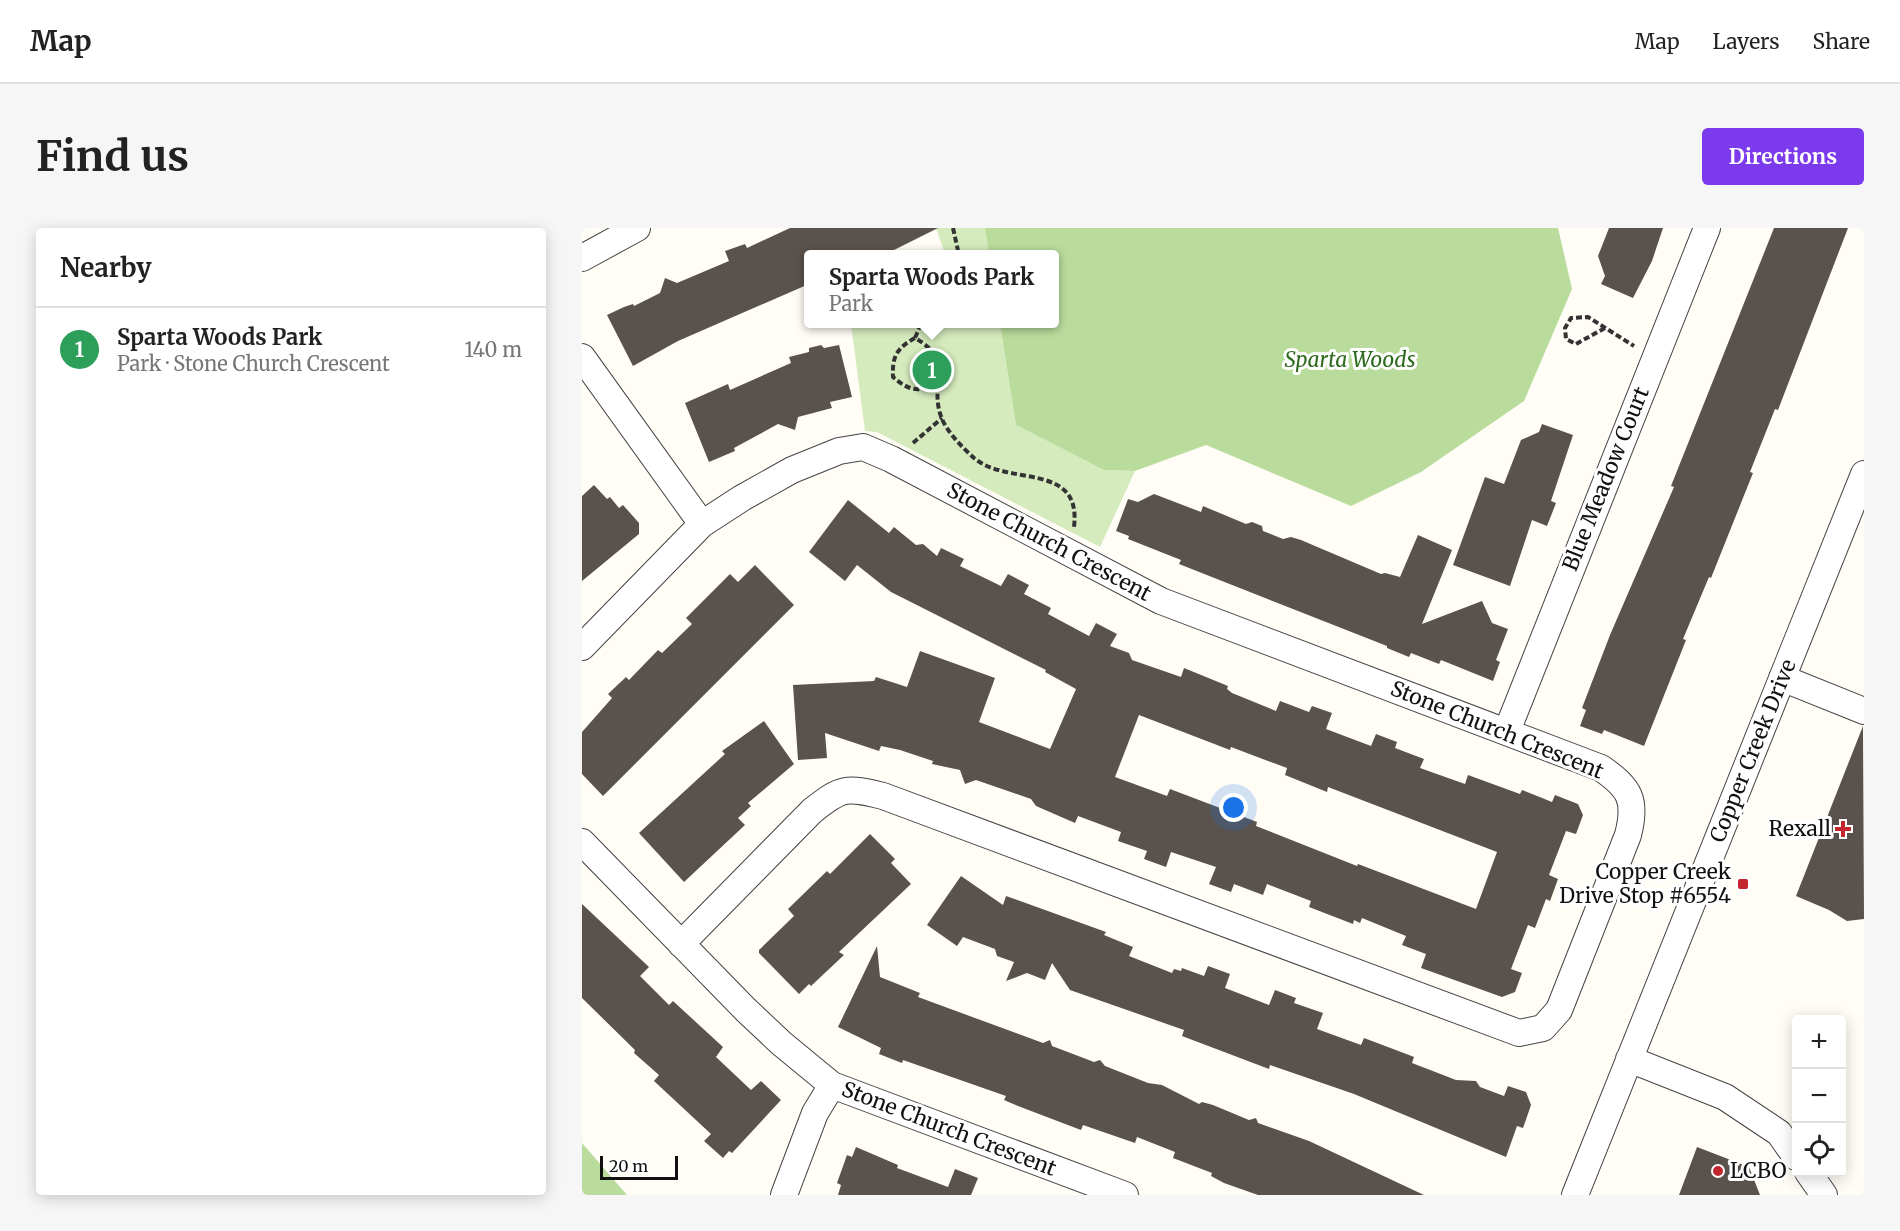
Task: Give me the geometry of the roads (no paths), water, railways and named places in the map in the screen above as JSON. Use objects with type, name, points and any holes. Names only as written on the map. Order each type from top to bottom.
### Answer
[{"type":"street","points":[[582,258],[637,228]]},
{"type":"street","name":"Blue Meadow Court","points":[[1507,731],[1707,228]]},
{"type":"street","points":[[582,357],[702,524]]},
{"type":"street","name":"Stone Church Crescent","points":[[582,648],[702,524],[792,471],[839,451],[862,447],[891,459],[1161,601],[1601,768],[1618,780],[1631,796],[1633,816],[1628,835],[1559,1010],[1544,1028],[1519,1033],[883,796],[850,788],[829,797],[812,811],[681,944]]},
{"type":"street","name":"Copper Creek Drive","points":[[1575,1195],[1864,474]]},
{"type":"street","points":[[1782,678],[1864,711]]},
{"type":"street","name":"Stone Church Crescent","points":[[582,842],[781,1043],[832,1085],[1125,1195]]},
{"type":"street","points":[[1629,1059],[1725,1097],[1779,1133],[1792,1150]]},
{"type":"street","points":[[784,1195],[815,1113],[832,1085]]},
{"type":"street","points":[[1811,1177],[1824,1195]]},
{"type":"place","name":"Sparta Woods Park","points":[[932,370]]},
{"type":"place","name":"Rexall","points":[[1843,829]]},
{"type":"place","name":"Copper Creek Drive Stop #6554","points":[[1743,884]]},
{"type":"place","name":"LCBO","points":[[1718,1171]]},
{"type":"park label","name":"Sparta Woods","points":[[1350,360]]}]
